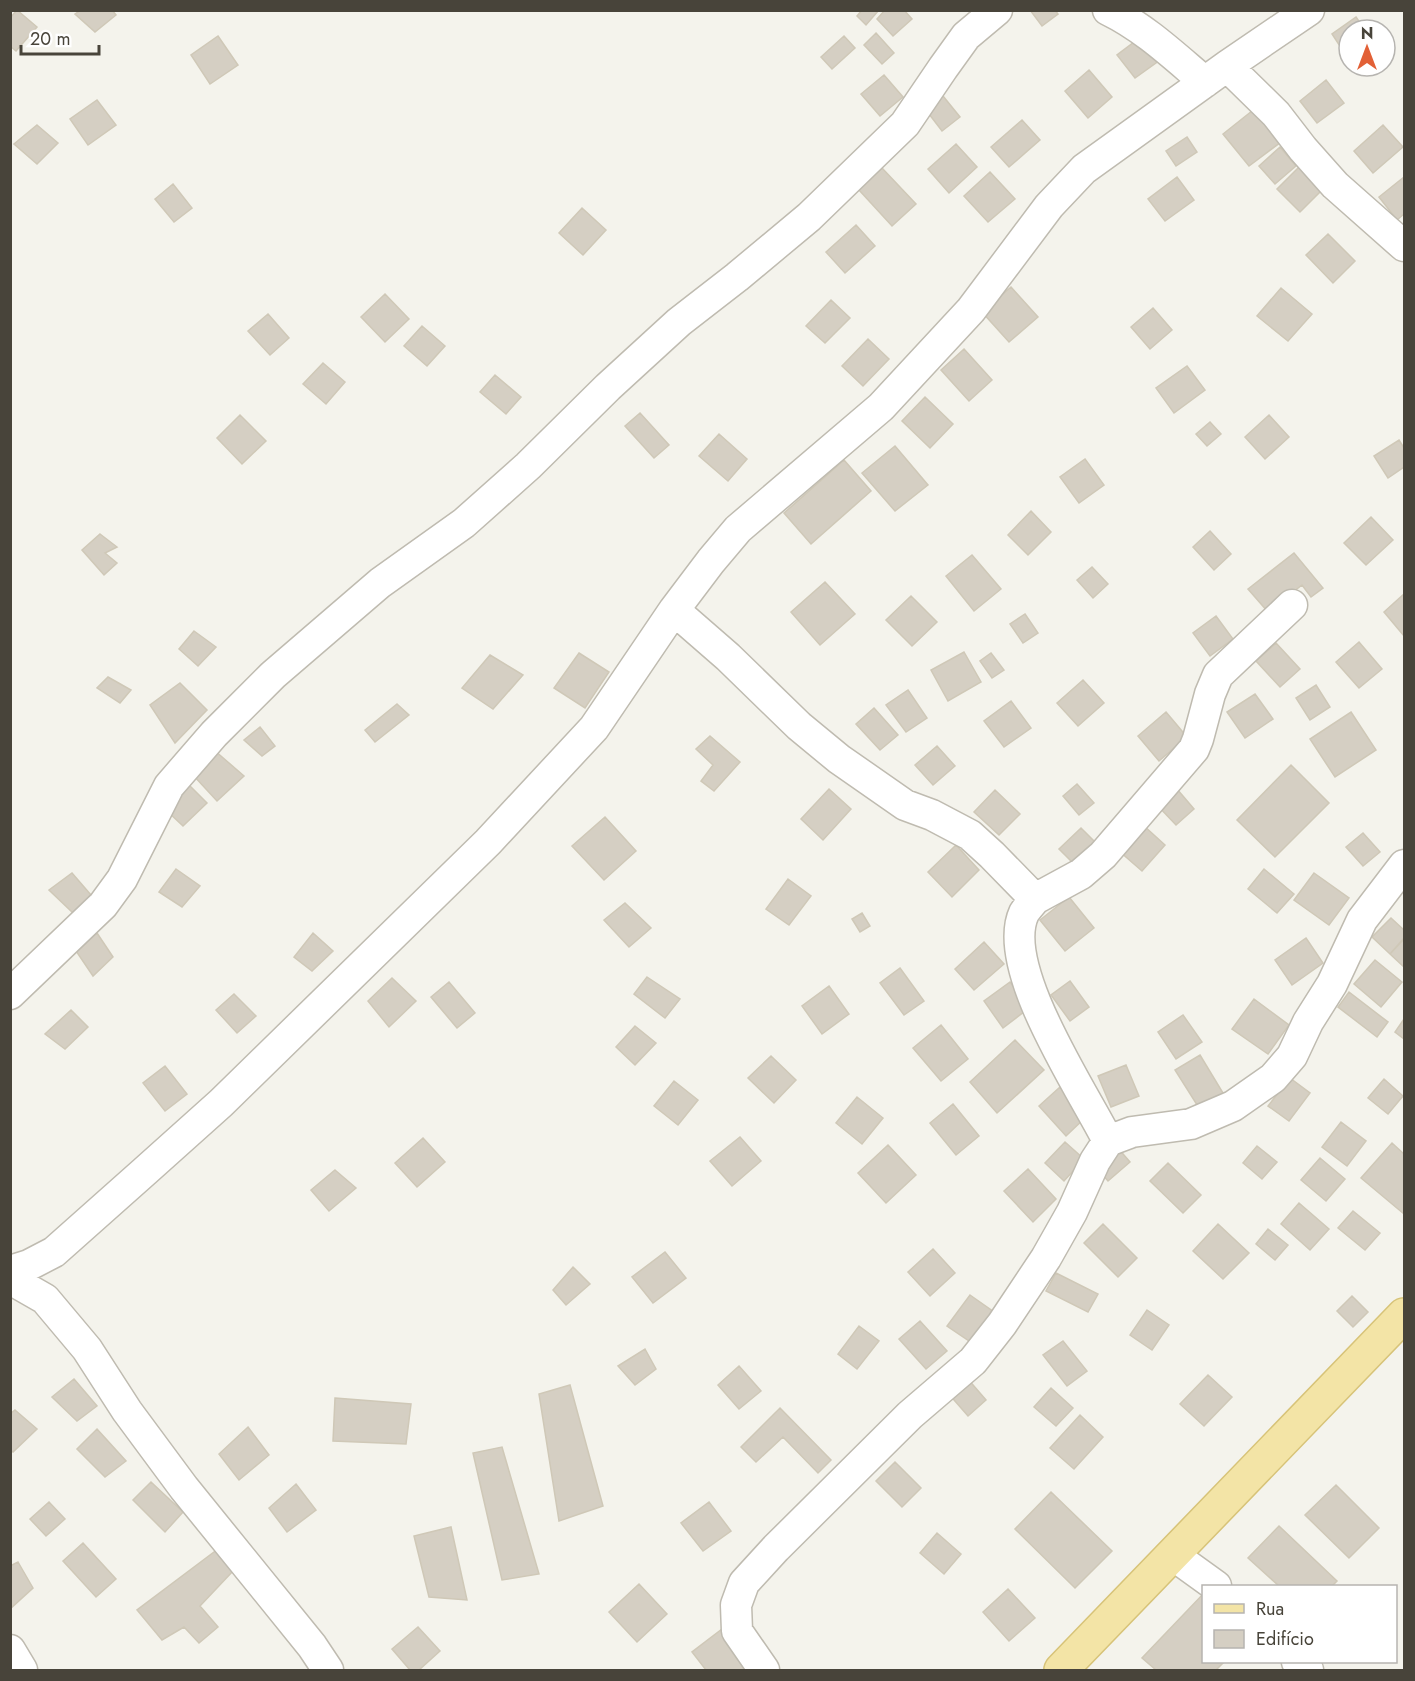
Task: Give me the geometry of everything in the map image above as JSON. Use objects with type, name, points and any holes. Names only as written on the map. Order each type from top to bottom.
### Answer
[{"type":"main road","points":[[1061,1671],[1404,1315]]},
{"type":"street","points":[[10,994],[103,905],[122,879],[169,786],[214,734],[264,684],[380,583],[464,523],[528,466],[608,387],[679,322],[809,217],[905,124],[966,36],[997,10]]},
{"type":"street","points":[[1108,10],[1216,74],[1276,114],[1335,185],[1404,246]]},
{"type":"street","points":[[10,1271],[29,1265],[54,1252],[144,1173],[221,1103],[488,842],[594,728],[674,610],[738,530],[881,407],[971,310],[1049,206],[1084,169],[1309,10]]},
{"type":"street","points":[[1108,1141],[1073,1078],[1032,993],[1021,956],[1020,930],[1024,913],[1035,899],[1081,874],[1103,855],[1194,749],[1218,675],[1292,605]]},
{"type":"street","points":[[674,610],[728,657],[799,726],[839,759],[905,805],[932,815],[970,835],[1035,899]]},
{"type":"street","points":[[764,1671],[737,1631],[736,1605],[744,1583],[776,1548],[910,1415],[973,1361],[1002,1324],[1046,1258],[1072,1212],[1095,1161],[1108,1141],[1132,1132],[1191,1124],[1233,1106],[1273,1078],[1292,1056],[1308,1022],[1332,984],[1362,920],[1404,865]]},
{"type":"street","points":[[10,1279],[45,1299],[87,1349],[127,1411],[184,1488],[312,1646],[328,1671]]},
{"type":"street","points":[[1173,1555],[1213,1585]]},
{"type":"street","points":[[10,1650],[22,1671]]},
{"type":"building","points":[[17,10],[37,27],[16,51],[10,46],[10,18]]},
{"type":"building","points":[[81,10],[112,10],[116,15],[95,32],[75,14]]},
{"type":"building","points":[[862,10],[879,10],[866,25],[857,16]]},
{"type":"building","points":[[885,10],[904,10],[912,19],[893,36],[877,19]]},
{"type":"building","points":[[1030,10],[1055,10],[1058,14],[1042,26]]},
{"type":"building","points":[[1337,30],[1337,42],[1332,34]]},
{"type":"building","points":[[876,33],[894,53],[882,64],[864,45]]},
{"type":"building","points":[[218,36],[238,65],[210,84],[191,55]]},
{"type":"building","points":[[844,36],[855,48],[832,69],[821,57]]},
{"type":"building","points":[[1142,36],[1160,60],[1135,78],[1117,55]]},
{"type":"building","points":[[1089,70],[1112,97],[1088,118],[1065,91]]},
{"type":"building","points":[[884,75],[903,97],[880,116],[861,94]]},
{"type":"building","points":[[1326,80],[1344,103],[1317,123],[1300,101]]},
{"type":"building","points":[[943,96],[960,117],[942,131],[926,110]]},
{"type":"building","points":[[97,100],[116,125],[88,145],[70,119]]},
{"type":"building","points":[[1262,103],[1289,136],[1249,166],[1223,134]]},
{"type":"building","points":[[1022,120],[1040,140],[1009,167],[991,147]]},
{"type":"building","points":[[37,125],[58,143],[37,164],[14,144]]},
{"type":"building","points":[[1383,125],[1403,147],[1373,173],[1354,151]]},
{"type":"building","points":[[1187,137],[1197,152],[1176,166],[1166,151]]},
{"type":"building","points":[[956,144],[977,167],[949,193],[928,169]]},
{"type":"building","points":[[1280,147],[1296,166],[1275,184],[1259,166]]},
{"type":"building","points":[[1300,166],[1323,189],[1300,212],[1277,189]]},
{"type":"building","points":[[882,168],[916,204],[892,226],[859,190]]},
{"type":"building","points":[[990,172],[1015,199],[988,222],[964,196]]},
{"type":"building","points":[[1177,177],[1194,200],[1165,221],[1148,199]]},
{"type":"building","points":[[1404,177],[1404,214],[1397,220],[1379,197]]},
{"type":"building","points":[[173,184],[192,208],[174,222],[155,199]]},
{"type":"building","points":[[582,208],[606,230],[583,255],[559,233]]},
{"type":"building","points":[[856,225],[875,246],[845,273],[826,252]]},
{"type":"building","points":[[1328,234],[1355,261],[1333,283],[1306,255]]},
{"type":"building","points":[[1011,287],[1038,317],[1009,342],[982,312]]},
{"type":"building","points":[[1281,288],[1312,314],[1288,341],[1257,316]]},
{"type":"building","points":[[385,294],[409,319],[385,342],[361,317]]},
{"type":"building","points":[[831,300],[850,318],[825,343],[806,326]]},
{"type":"building","points":[[1153,308],[1172,330],[1150,349],[1131,327]]},
{"type":"building","points":[[268,314],[289,338],[270,355],[248,331]]},
{"type":"building","points":[[422,326],[445,346],[427,366],[404,346]]},
{"type":"building","points":[[868,339],[889,359],[863,386],[842,366]]},
{"type":"building","points":[[964,349],[992,380],[969,401],[941,370]]},
{"type":"building","points":[[323,363],[345,382],[326,404],[303,384]]},
{"type":"building","points":[[1187,366],[1205,390],[1174,413],[1156,388]]},
{"type":"building","points":[[495,375],[521,397],[506,414],[480,392]]},
{"type":"building","points":[[925,397],[953,424],[930,448],[902,421]]},
{"type":"building","points":[[640,413],[669,445],[654,458],[625,426]]},
{"type":"building","points":[[240,415],[266,441],[242,464],[217,438]]},
{"type":"building","points":[[1269,415],[1289,437],[1265,459],[1245,437]]},
{"type":"building","points":[[1210,422],[1221,434],[1207,446],[1196,434]]},
{"type":"building","points":[[719,434],[747,459],[728,481],[699,456]]},
{"type":"building","points":[[1399,440],[1404,448],[1404,467],[1388,478],[1374,456]]},
{"type":"building","points":[[895,446],[928,485],[895,511],[862,473]]},
{"type":"building","points":[[1085,459],[1104,485],[1079,503],[1060,477]]},
{"type":"building","points":[[844,460],[871,491],[811,544],[784,513]]},
{"type":"building","points":[[1031,511],[1051,532],[1028,555],[1008,535]]},
{"type":"building","points":[[1371,517],[1393,540],[1366,565],[1344,543]]},
{"type":"building","points":[[1210,531],[1231,554],[1214,570],[1193,547]]},
{"type":"building","points":[[100,534],[117,547],[105,553],[117,563],[104,575],[82,550]]},
{"type":"building","points":[[1294,553],[1323,588],[1311,597],[1302,585],[1268,612],[1248,589]]},
{"type":"building","points":[[972,555],[1001,589],[974,611],[946,576]]},
{"type":"building","points":[[1092,567],[1108,584],[1093,598],[1077,580]]},
{"type":"building","points":[[825,582],[855,614],[820,645],[791,612]]},
{"type":"building","points":[[1404,594],[1404,636],[1384,612]]},
{"type":"building","points":[[911,596],[937,622],[912,646],[886,620]]},
{"type":"building","points":[[1025,614],[1038,633],[1023,643],[1010,624]]},
{"type":"building","points":[[1216,616],[1233,639],[1210,656],[1193,633]]},
{"type":"building","points":[[194,631],[216,647],[198,666],[179,649]]},
{"type":"building","points":[[1359,642],[1382,669],[1359,688],[1336,662]]},
{"type":"building","points":[[1276,643],[1300,669],[1280,687],[1256,661]]},
{"type":"building","points":[[964,652],[981,682],[948,701],[931,670]]},
{"type":"building","points":[[579,653],[609,672],[585,708],[554,688]]},
{"type":"building","points":[[991,653],[1004,670],[992,678],[980,661]]},
{"type":"building","points":[[490,655],[523,675],[493,709],[462,688]]},
{"type":"building","points":[[108,677],[131,690],[120,703],[97,688]]},
{"type":"building","points":[[1083,680],[1104,703],[1078,726],[1057,703]]},
{"type":"building","points":[[180,683],[207,710],[175,743],[150,705]]},
{"type":"building","points":[[1316,685],[1330,707],[1310,720],[1296,698]]},
{"type":"building","points":[[908,690],[927,718],[906,732],[886,705]]},
{"type":"building","points":[[1255,694],[1273,719],[1245,738],[1227,712]]},
{"type":"building","points":[[1011,701],[1031,728],[1004,747],[984,721]]},
{"type":"building","points":[[397,704],[409,715],[375,742],[365,730]]},
{"type":"building","points":[[874,708],[898,735],[880,750],[856,724]]},
{"type":"building","points":[[1166,712],[1187,737],[1159,761],[1138,736]]},
{"type":"building","points":[[1351,712],[1376,750],[1335,777],[1310,739]]},
{"type":"building","points":[[260,727],[275,746],[262,756],[244,740]]},
{"type":"building","points":[[710,736],[740,762],[714,791],[701,781],[713,765],[696,749]]},
{"type":"building","points":[[937,746],[955,766],[933,785],[915,765]]},
{"type":"building","points":[[214,750],[244,776],[217,801],[193,775]]},
{"type":"building","points":[[1291,765],[1329,803],[1275,857],[1237,820]]},
{"type":"building","points":[[1077,784],[1094,803],[1079,815],[1063,796]]},
{"type":"building","points":[[189,785],[207,803],[183,826],[167,811]]},
{"type":"building","points":[[829,789],[851,809],[823,840],[801,819]]},
{"type":"building","points":[[1177,789],[1194,809],[1176,825],[1158,806]]},
{"type":"building","points":[[995,790],[1020,814],[999,835],[974,812]]},
{"type":"building","points":[[605,817],[636,851],[604,880],[572,846]]},
{"type":"building","points":[[1143,825],[1165,845],[1142,871],[1119,851]]},
{"type":"building","points":[[1081,828],[1101,848],[1079,869],[1059,849]]},
{"type":"building","points":[[1363,833],[1380,852],[1363,866],[1346,847]]},
{"type":"building","points":[[956,845],[979,870],[952,897],[928,872]]},
{"type":"building","points":[[176,869],[200,886],[182,907],[159,892]]},
{"type":"building","points":[[1264,869],[1294,894],[1277,913],[1248,889]]},
{"type":"building","points":[[72,873],[91,895],[73,913],[49,890]]},
{"type":"building","points":[[1314,873],[1349,898],[1329,925],[1294,900]]},
{"type":"building","points":[[788,879],[811,896],[789,925],[766,909]]},
{"type":"building","points":[[1069,897],[1094,928],[1065,951],[1040,920]]},
{"type":"building","points":[[625,903],[651,928],[629,947],[604,920]]},
{"type":"building","points":[[862,913],[870,926],[860,932],[852,919]]},
{"type":"building","points":[[1391,918],[1404,930],[1404,938],[1390,954],[1372,937]]},
{"type":"building","points":[[97,933],[113,957],[93,976],[76,951]]},
{"type":"building","points":[[313,933],[333,951],[312,971],[294,957]]},
{"type":"building","points":[[1306,938],[1323,963],[1292,985],[1275,960]]},
{"type":"building","points":[[1404,939],[1404,967],[1390,954]]},
{"type":"building","points":[[984,942],[1004,964],[974,990],[955,969]]},
{"type":"building","points":[[1375,960],[1402,982],[1381,1007],[1354,984]]},
{"type":"building","points":[[900,968],[924,1001],[904,1015],[880,983]]},
{"type":"building","points":[[647,977],[680,999],[665,1018],[634,994]]},
{"type":"building","points":[[392,978],[416,1001],[389,1027],[368,1001]]},
{"type":"building","points":[[1070,981],[1089,1007],[1070,1021],[1051,995]]},
{"type":"building","points":[[449,982],[475,1013],[457,1028],[431,997]]},
{"type":"building","points":[[1010,982],[1029,1008],[1003,1028],[984,1001]]},
{"type":"building","points":[[829,986],[849,1014],[822,1034],[802,1006]]},
{"type":"building","points":[[1349,992],[1388,1022],[1377,1037],[1338,1007]]},
{"type":"building","points":[[234,994],[256,1016],[237,1033],[216,1010]]},
{"type":"building","points":[[1254,999],[1289,1025],[1268,1054],[1232,1029]]},
{"type":"building","points":[[71,1010],[88,1027],[65,1049],[45,1034]]},
{"type":"building","points":[[1183,1015],[1202,1042],[1176,1059],[1158,1032]]},
{"type":"building","points":[[1404,1019],[1404,1039],[1395,1032]]},
{"type":"building","points":[[941,1025],[968,1059],[941,1081],[913,1048]]},
{"type":"building","points":[[635,1026],[656,1043],[635,1065],[616,1047]]},
{"type":"building","points":[[1015,1040],[1044,1070],[997,1113],[970,1082]]},
{"type":"building","points":[[1200,1055],[1223,1093],[1199,1108],[1175,1070]]},
{"type":"building","points":[[771,1056],[796,1080],[774,1103],[748,1078]]},
{"type":"building","points":[[1126,1065],[1139,1096],[1111,1107],[1098,1076]]},
{"type":"building","points":[[165,1066],[187,1094],[165,1111],[143,1083]]},
{"type":"building","points":[[1290,1078],[1310,1093],[1289,1121],[1268,1106]]},
{"type":"building","points":[[1384,1079],[1403,1096],[1388,1114],[1368,1098]]},
{"type":"building","points":[[674,1081],[698,1100],[678,1125],[654,1106]]},
{"type":"building","points":[[1060,1087],[1087,1116],[1066,1136],[1039,1106]]},
{"type":"building","points":[[857,1097],[883,1118],[862,1144],[836,1123]]},
{"type":"building","points":[[953,1104],[979,1136],[956,1155],[930,1123]]},
{"type":"building","points":[[1341,1122],[1366,1141],[1347,1166],[1322,1147]]},
{"type":"building","points":[[740,1137],[761,1161],[732,1186],[710,1161]]},
{"type":"building","points":[[423,1138],[445,1162],[417,1187],[395,1163]]},
{"type":"building","points":[[1065,1142],[1084,1159],[1064,1181],[1045,1163]]},
{"type":"building","points":[[1392,1143],[1404,1154],[1404,1214],[1361,1178]]},
{"type":"building","points":[[888,1145],[916,1175],[886,1203],[858,1173]]},
{"type":"building","points":[[1257,1146],[1277,1162],[1262,1179],[1243,1163]]},
{"type":"building","points":[[1117,1147],[1130,1162],[1108,1181],[1095,1166]]},
{"type":"building","points":[[1320,1158],[1345,1179],[1326,1201],[1301,1180]]},
{"type":"building","points":[[1168,1163],[1201,1195],[1183,1213],[1150,1181]]},
{"type":"building","points":[[1028,1169],[1056,1199],[1033,1222],[1004,1191]]},
{"type":"building","points":[[335,1170],[356,1188],[329,1211],[311,1190]]},
{"type":"building","points":[[1299,1203],[1329,1229],[1310,1250],[1281,1224]]},
{"type":"building","points":[[1353,1211],[1380,1233],[1365,1250],[1338,1228]]},
{"type":"building","points":[[1103,1224],[1137,1258],[1118,1277],[1084,1243]]},
{"type":"building","points":[[1218,1224],[1249,1253],[1223,1279],[1193,1251]]},
{"type":"building","points":[[1268,1229],[1288,1245],[1275,1260],[1256,1244]]},
{"type":"building","points":[[933,1249],[955,1273],[930,1296],[908,1272]]},
{"type":"building","points":[[665,1252],[686,1278],[653,1303],[632,1277]]},
{"type":"building","points":[[573,1267],[590,1284],[566,1305],[553,1290]]},
{"type":"building","points":[[1056,1273],[1098,1294],[1088,1312],[1046,1291]]},
{"type":"building","points":[[970,1295],[994,1312],[972,1343],[947,1326]]},
{"type":"building","points":[[1352,1296],[1368,1312],[1353,1327],[1337,1311]]},
{"type":"building","points":[[1147,1310],[1169,1325],[1152,1350],[1130,1335]]},
{"type":"building","points":[[920,1321],[947,1351],[926,1369],[899,1339]]},
{"type":"building","points":[[859,1326],[879,1341],[857,1369],[838,1354]]},
{"type":"building","points":[[1063,1341],[1087,1371],[1067,1386],[1043,1355]]},
{"type":"building","points":[[645,1349],[656,1369],[635,1385],[618,1366]]},
{"type":"building","points":[[739,1366],[761,1391],[739,1409],[718,1385]]},
{"type":"building","points":[[1208,1375],[1232,1397],[1204,1426],[1180,1404]]},
{"type":"building","points":[[967,1378],[986,1400],[968,1416],[948,1393]]},
{"type":"building","points":[[74,1379],[97,1406],[77,1421],[52,1397]]},
{"type":"building","points":[[570,1385],[603,1506],[559,1521],[539,1394]]},
{"type":"building","points":[[1051,1388],[1073,1408],[1056,1426],[1034,1407]]},
{"type":"building","points":[[335,1398],[411,1404],[406,1444],[333,1441]]},
{"type":"building","points":[[780,1408],[831,1460],[818,1473],[783,1437],[756,1462],[741,1447]]},
{"type":"building","points":[[15,1410],[37,1429],[13,1452],[10,1450],[10,1414]]},
{"type":"building","points":[[1080,1415],[1103,1437],[1074,1469],[1050,1448]]},
{"type":"building","points":[[248,1427],[269,1455],[239,1480],[219,1454]]},
{"type":"building","points":[[97,1429],[126,1461],[105,1477],[77,1449]]},
{"type":"building","points":[[502,1447],[539,1574],[502,1580],[473,1453]]},
{"type":"building","points":[[895,1462],[921,1488],[902,1507],[876,1481]]},
{"type":"building","points":[[151,1482],[183,1512],[165,1532],[133,1500]]},
{"type":"building","points":[[296,1484],[316,1510],[287,1532],[269,1508]]},
{"type":"building","points":[[1336,1485],[1379,1528],[1349,1558],[1305,1515]]},
{"type":"building","points":[[1051,1492],[1112,1551],[1075,1588],[1015,1529]]},
{"type":"building","points":[[49,1502],[65,1519],[46,1536],[30,1519]]},
{"type":"building","points":[[709,1502],[731,1531],[703,1551],[681,1523]]},
{"type":"building","points":[[1279,1526],[1337,1581],[1333,1585],[1278,1585],[1248,1558]]},
{"type":"building","points":[[451,1527],[467,1600],[429,1597],[414,1536]]},
{"type":"building","points":[[937,1533],[961,1554],[944,1574],[920,1553]]},
{"type":"building","points":[[83,1543],[116,1579],[96,1597],[63,1561]]},
{"type":"building","points":[[218,1549],[234,1570],[200,1606],[218,1627],[199,1643],[184,1627],[162,1640],[137,1610]]},
{"type":"building","points":[[18,1562],[33,1588],[10,1609],[10,1566]]},
{"type":"building","points":[[639,1584],[667,1614],[637,1642],[609,1612]]},
{"type":"building","points":[[1008,1589],[1035,1618],[1009,1641],[983,1612]]},
{"type":"building","points":[[1202,1595],[1202,1663],[1223,1663],[1216,1670],[1156,1670],[1142,1658]]},
{"type":"building","points":[[418,1627],[440,1651],[419,1670],[410,1670],[392,1649]]},
{"type":"building","points":[[722,1629],[751,1667],[746,1670],[706,1670],[692,1652]]}]
